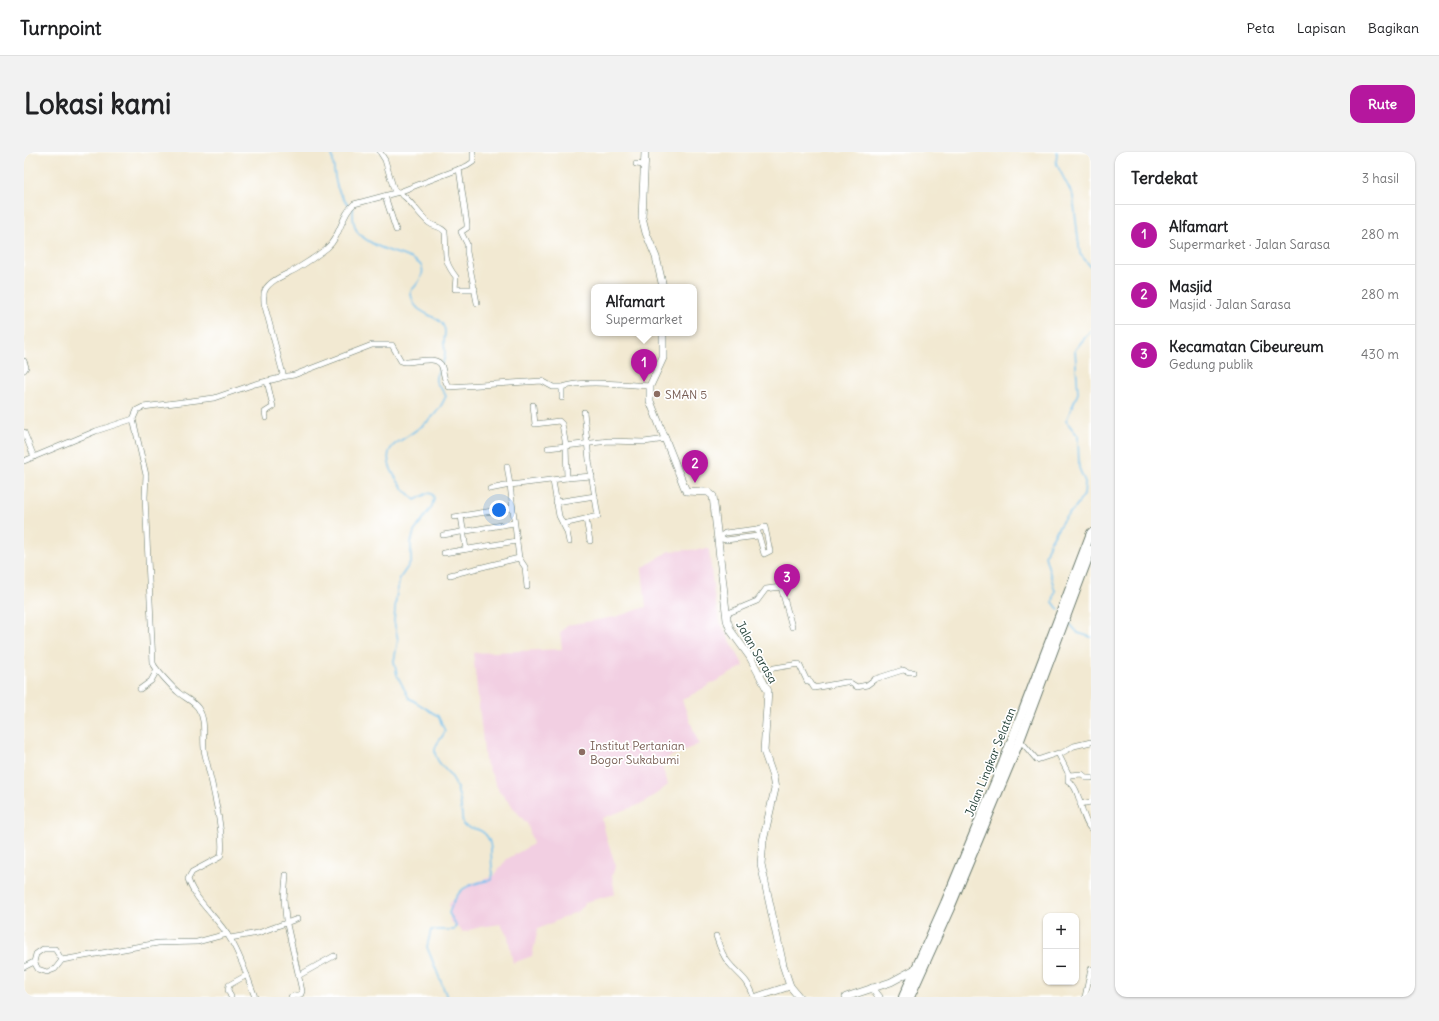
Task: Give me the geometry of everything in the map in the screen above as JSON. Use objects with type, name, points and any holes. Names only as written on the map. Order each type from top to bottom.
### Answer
[{"type":"main road","name":"Jalan Lingkar Selatan","points":[[903,997],[1016,739],[1091,533]]},
{"type":"main road","name":"Jalan Lingkar Selatan","points":[[910,997],[950,908],[1091,550]]},
{"type":"street","points":[[380,152],[386,163],[393,188],[399,192],[429,222],[444,230],[445,259],[451,272],[456,277],[455,289],[475,289]]},
{"type":"street","points":[[282,377],[283,374],[265,309],[265,290],[280,277],[297,269],[328,247],[338,236],[349,208],[354,204],[399,192],[472,164],[473,152]]},
{"type":"street","points":[[646,152],[642,202],[643,224],[656,257],[662,284]]},
{"type":"street","points":[[636,164],[644,165]]},
{"type":"street","points":[[459,169],[468,224],[467,228],[461,232],[467,244],[467,252],[475,289],[476,303]]},
{"type":"street","points":[[385,196],[396,230]]},
{"type":"street","points":[[255,997],[247,975],[229,936],[197,894],[188,879],[192,872],[220,857],[222,852],[213,792],[205,754],[202,716],[195,704],[178,692],[157,670],[153,663],[144,498],[146,475],[133,419],[137,410],[144,406],[214,398],[267,381],[294,375],[368,346],[382,344],[392,345],[401,361],[404,362],[438,361],[442,366],[447,384],[450,387],[542,381],[553,387],[606,383],[650,386],[663,358],[663,336]]},
{"type":"street","points":[[24,361],[26,367],[24,370]]},
{"type":"street","points":[[266,418],[265,412],[273,408],[267,381]]},
{"type":"street","name":"Jalan Sarasa","points":[[650,386],[650,401],[686,491],[706,492],[712,494],[724,580],[726,614],[731,631],[748,654],[768,691],[763,745],[765,756],[773,777],[775,789],[763,841],[761,864],[783,965],[790,986]]},
{"type":"street","points":[[562,387],[562,398]]},
{"type":"street","points":[[533,405],[535,424],[561,422],[566,446],[567,478]]},
{"type":"street","points":[[563,524],[598,516],[584,412]]},
{"type":"street","points":[[24,461],[96,431],[133,419]]},
{"type":"street","points":[[24,432],[34,457]]},
{"type":"street","points":[[548,448],[588,445],[609,441],[644,442],[666,439]]},
{"type":"street","points":[[507,466],[519,558],[525,567],[527,587]]},
{"type":"street","points":[[490,489],[592,476]]},
{"type":"street","points":[[553,481],[556,502],[569,542]]},
{"type":"street","points":[[556,502],[595,496]]},
{"type":"street","points":[[454,517],[512,508]]},
{"type":"street","points":[[461,516],[466,549]]},
{"type":"street","points":[[586,519],[590,541]]},
{"type":"street","points":[[443,535],[514,523]]},
{"type":"street","points":[[718,538],[725,533],[757,529],[766,528],[770,550],[769,553],[763,553],[757,529]]},
{"type":"street","points":[[718,538],[726,540],[758,536]]},
{"type":"street","points":[[444,553],[517,541]]},
{"type":"street","points":[[450,575],[519,558]]},
{"type":"street","points":[[726,614],[757,601],[766,588],[781,587],[792,627]]},
{"type":"street","points":[[759,674],[774,668],[800,664],[807,681],[809,680],[814,688],[846,682],[857,687],[867,685],[876,679],[903,670],[913,672]]},
{"type":"street","points":[[140,689],[151,681],[157,670]]},
{"type":"street","points":[[1016,739],[1037,760],[1057,753],[1060,754],[1074,746],[1091,742]]},
{"type":"street","points":[[1060,754],[1068,774],[1068,781],[1073,783],[1085,821],[1091,830]]},
{"type":"street","points":[[1068,774],[1070,776],[1083,774],[1087,778],[1091,778]]},
{"type":"street","points":[[1080,804],[1091,802]]},
{"type":"street","points":[[286,875],[284,899],[286,923],[302,992],[291,997]]},
{"type":"street","points":[[62,960],[55,949],[43,949],[36,954],[34,962],[38,969],[47,972],[55,969],[62,960],[158,943],[197,942],[229,936],[258,933],[297,919]]},
{"type":"street","points":[[716,936],[724,956],[746,979],[756,997],[790,986],[799,997]]},
{"type":"street","points":[[298,976],[334,956]]},
{"type":"street","points":[[24,967],[34,962]]},
{"type":"street","points":[[846,997],[863,994],[872,988],[891,982],[915,969]]},
{"type":"street","points":[[1085,997],[1091,969]]},
{"type":"street","points":[[230,997],[228,990],[229,985],[247,975]]},
{"type":"street","points":[[872,988],[879,997]]},
{"type":"shaded area","name":"Institut Pertanian Bogor Sukabumi","points":[[709,549],[714,595],[720,622],[744,666],[682,700],[699,744],[660,761],[668,785],[644,803],[602,818],[607,840],[616,866],[612,875],[615,894],[586,902],[578,911],[538,929],[532,956],[513,963],[508,937],[501,924],[480,927],[463,932],[450,921],[449,904],[470,884],[494,876],[507,859],[533,844],[528,825],[499,791],[485,760],[473,653],[562,649],[560,633],[567,625],[615,617],[646,607],[642,568],[669,551]]},
{"type":"waterway","points":[[332,152],[338,190],[346,203],[353,209],[354,224],[358,233],[368,241],[380,247],[413,259],[422,268],[422,274],[419,281],[411,291],[412,300],[421,311],[438,320],[443,325],[445,331],[445,354],[442,364]]},
{"type":"waterway","points":[[1057,152],[1056,163],[1073,196],[1080,254],[1091,267]]},
{"type":"waterway","points":[[1059,610],[1053,602],[1055,591],[1045,556],[1050,542],[1063,520],[1074,509],[1084,495],[1085,482],[1079,468],[1078,436],[1066,421],[1078,393],[1075,350],[1091,330]]},
{"type":"waterway","points":[[440,368],[436,381],[446,396],[438,410],[429,420],[393,446],[389,452],[388,459],[394,475],[404,489],[415,500],[428,493],[432,494],[434,498],[432,506],[414,532],[411,543],[411,562],[400,578],[394,621],[398,640],[394,661],[397,675],[409,698],[438,716],[445,731],[435,747],[435,754],[456,785],[463,825],[479,830],[486,835],[489,839],[491,850],[493,873],[491,880],[469,886],[459,892],[452,904],[449,913],[456,925],[454,930],[431,930],[427,947],[447,997]]},
{"type":"waterway","points":[[1068,622],[1078,633],[1091,637]]},
{"type":"place","name":"Alfamart","points":[[644,382]]},
{"type":"place","name":"SMAN 5","points":[[657,394]]},
{"type":"place","name":"Masjid","points":[[695,483]]},
{"type":"place","name":"Kecamatan Cibeureum","points":[[787,597]]},
{"type":"place","name":"Institut Pertanian Bogor Sukabumi","points":[[582,752]]}]
